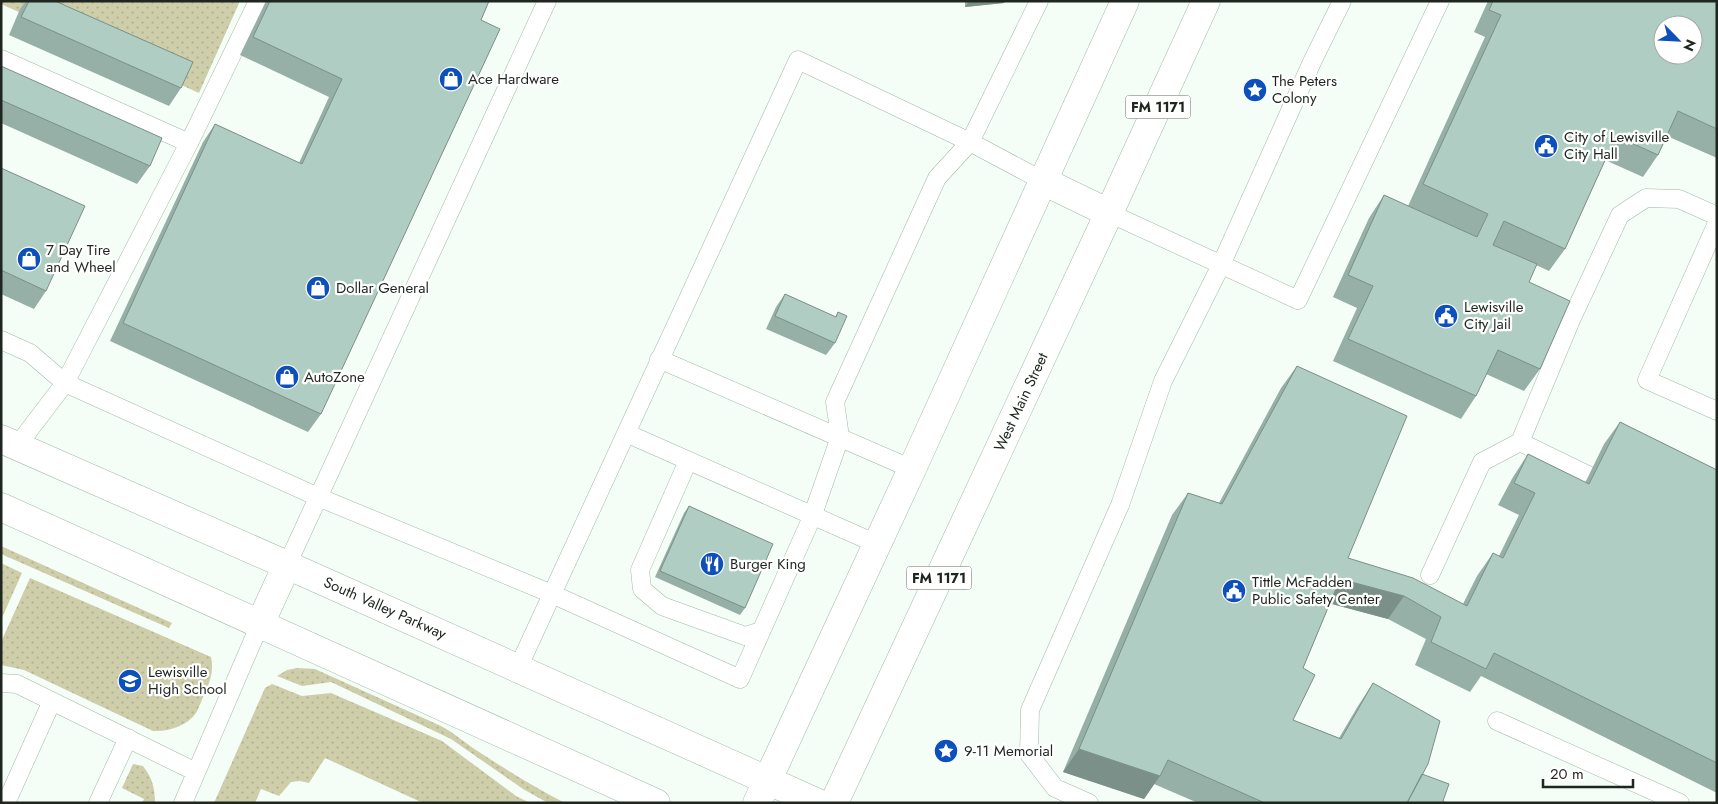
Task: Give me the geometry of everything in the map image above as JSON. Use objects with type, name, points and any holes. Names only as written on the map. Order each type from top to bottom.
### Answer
[{"type":"main road","points":[[762,791],[912,469],[1125,1]]},
{"type":"main road","name":"West Main Street","points":[[834,803],[1206,1]]},
{"type":"main road","points":[[1043,181],[1109,213]]},
{"type":"main road","name":"South Valley Parkway","points":[[9,443],[518,668],[762,791],[818,803]]},
{"type":"main road","points":[[1,507],[656,803]]},
{"type":"main road","points":[[260,624],[287,565]]},
{"type":"lane","points":[[9,443],[65,383],[189,143],[258,1]]},
{"type":"lane","points":[[287,565],[547,1]]},
{"type":"lane","points":[[1,340],[30,353],[65,383],[318,497],[552,594],[740,679],[812,517],[840,437],[835,402],[937,178],[970,142],[1038,1]]},
{"type":"lane","points":[[1089,803],[1055,788],[1029,754],[1030,710],[1120,505],[1163,381],[1221,265],[1312,62],[1342,1]]},
{"type":"lane","points":[[1109,213],[1298,300],[1440,1]]},
{"type":"lane","points":[[1,59],[189,143]]},
{"type":"lane","points":[[518,668],[798,60],[970,142],[1043,181]]},
{"type":"lane","points":[[1430,575],[1482,462],[1520,442],[1571,320],[1620,215],[1646,198],[1679,199],[1717,216]]},
{"type":"lane","points":[[1717,223],[1647,380],[1717,411]]},
{"type":"lane","points":[[659,359],[912,469]]},
{"type":"lane","points":[[626,433],[812,517],[877,544]]},
{"type":"lane","points":[[1520,442],[1588,475]]},
{"type":"lane","points":[[688,461],[640,570],[642,589],[662,606],[745,636],[761,631]]},
{"type":"lane","points":[[183,803],[260,624]]},
{"type":"lane","points":[[1,683],[17,684],[196,772]]},
{"type":"lane","points":[[6,803],[52,702]]},
{"type":"lane","points":[[1497,721],[1680,803]]},
{"type":"lane","points":[[98,803],[128,738]]},
{"type":"green space","points":[[1,1],[240,1],[199,93],[1,4]]},
{"type":"green space","points":[[1,546],[172,623],[169,628],[1,554]]},
{"type":"green space","points":[[1,563],[22,573],[1,620]]},
{"type":"green space","points":[[30,578],[211,657],[212,667],[208,686],[192,718],[177,727],[153,731],[24,670],[1,665],[1,642]]},
{"type":"green space","points":[[297,668],[315,669],[441,726],[509,771],[565,803],[548,803],[523,789],[451,739],[331,682],[302,686],[277,676],[287,670]]},
{"type":"green space","points":[[272,684],[302,696],[331,693],[442,741],[516,796],[530,803],[423,803],[325,758],[309,783],[291,782],[279,796],[261,789],[255,803],[214,803],[265,688]]},
{"type":"green space","points":[[133,764],[143,766],[149,775],[154,787],[155,803],[142,803],[144,799],[122,788]]},
{"type":"building","points":[[29,1],[55,1],[193,62],[181,88],[21,17]]},
{"type":"building","points":[[270,1],[489,1],[481,20],[500,29],[321,414],[123,323],[215,124],[302,164],[342,79],[253,37]]},
{"type":"building","name":"City of Lewisville City Hall","points":[[1493,1],[1717,1],[1717,129],[1678,111],[1658,155],[1616,136],[1565,249],[1504,221],[1493,245],[1537,264],[1529,282],[1570,301],[1540,369],[1498,350],[1476,396],[1348,339],[1373,286],[1348,275],[1384,195],[1477,237],[1488,214],[1423,184],[1501,15],[1489,10]]},
{"type":"building","points":[[1,66],[162,138],[150,166],[1,100]]},
{"type":"building","name":"7 Day Tire and Wheel","points":[[1,168],[85,206],[46,291],[1,270]]},
{"type":"building","points":[[785,294],[836,317],[838,312],[847,316],[835,343],[775,316]]},
{"type":"building","points":[[1297,366],[1407,416],[1348,558],[1413,578],[1467,606],[1493,553],[1503,558],[1535,493],[1514,483],[1528,454],[1589,484],[1620,422],[1717,470],[1717,763],[1494,653],[1486,669],[1431,642],[1441,617],[1404,596],[1340,579],[1303,668],[1315,675],[1293,720],[1341,739],[1373,683],[1440,721],[1428,764],[1407,803],[1265,803],[1168,760],[1160,776],[1079,749],[1188,493],[1222,504]]},
{"type":"building","name":"Burger King","points":[[689,506],[773,544],[745,608],[660,571]]},
{"type":"building","points":[[1422,774],[1449,784],[1443,801],[1446,803],[1407,803]]},
{"type":"place","name":"Ace Hardware","points":[[451,79]]},
{"type":"place","name":"The Peters Colony","points":[[1255,90]]},
{"type":"place","name":"City of Lewisville City Hall","points":[[1546,146]]},
{"type":"place","name":"7 Day Tire and Wheel","points":[[29,259]]},
{"type":"place","name":"Dollar General","points":[[318,288]]},
{"type":"place","name":"Lewisville City Jail","points":[[1446,316]]},
{"type":"place","name":"AutoZone","points":[[287,377]]},
{"type":"place","name":"Burger King","points":[[712,564]]},
{"type":"place","name":"Tittle McFadden Public Safety Center","points":[[1234,591]]},
{"type":"place","name":"Lewisville High School","points":[[130,681]]},
{"type":"place","name":"9-11 Memorial","points":[[946,751]]}]
